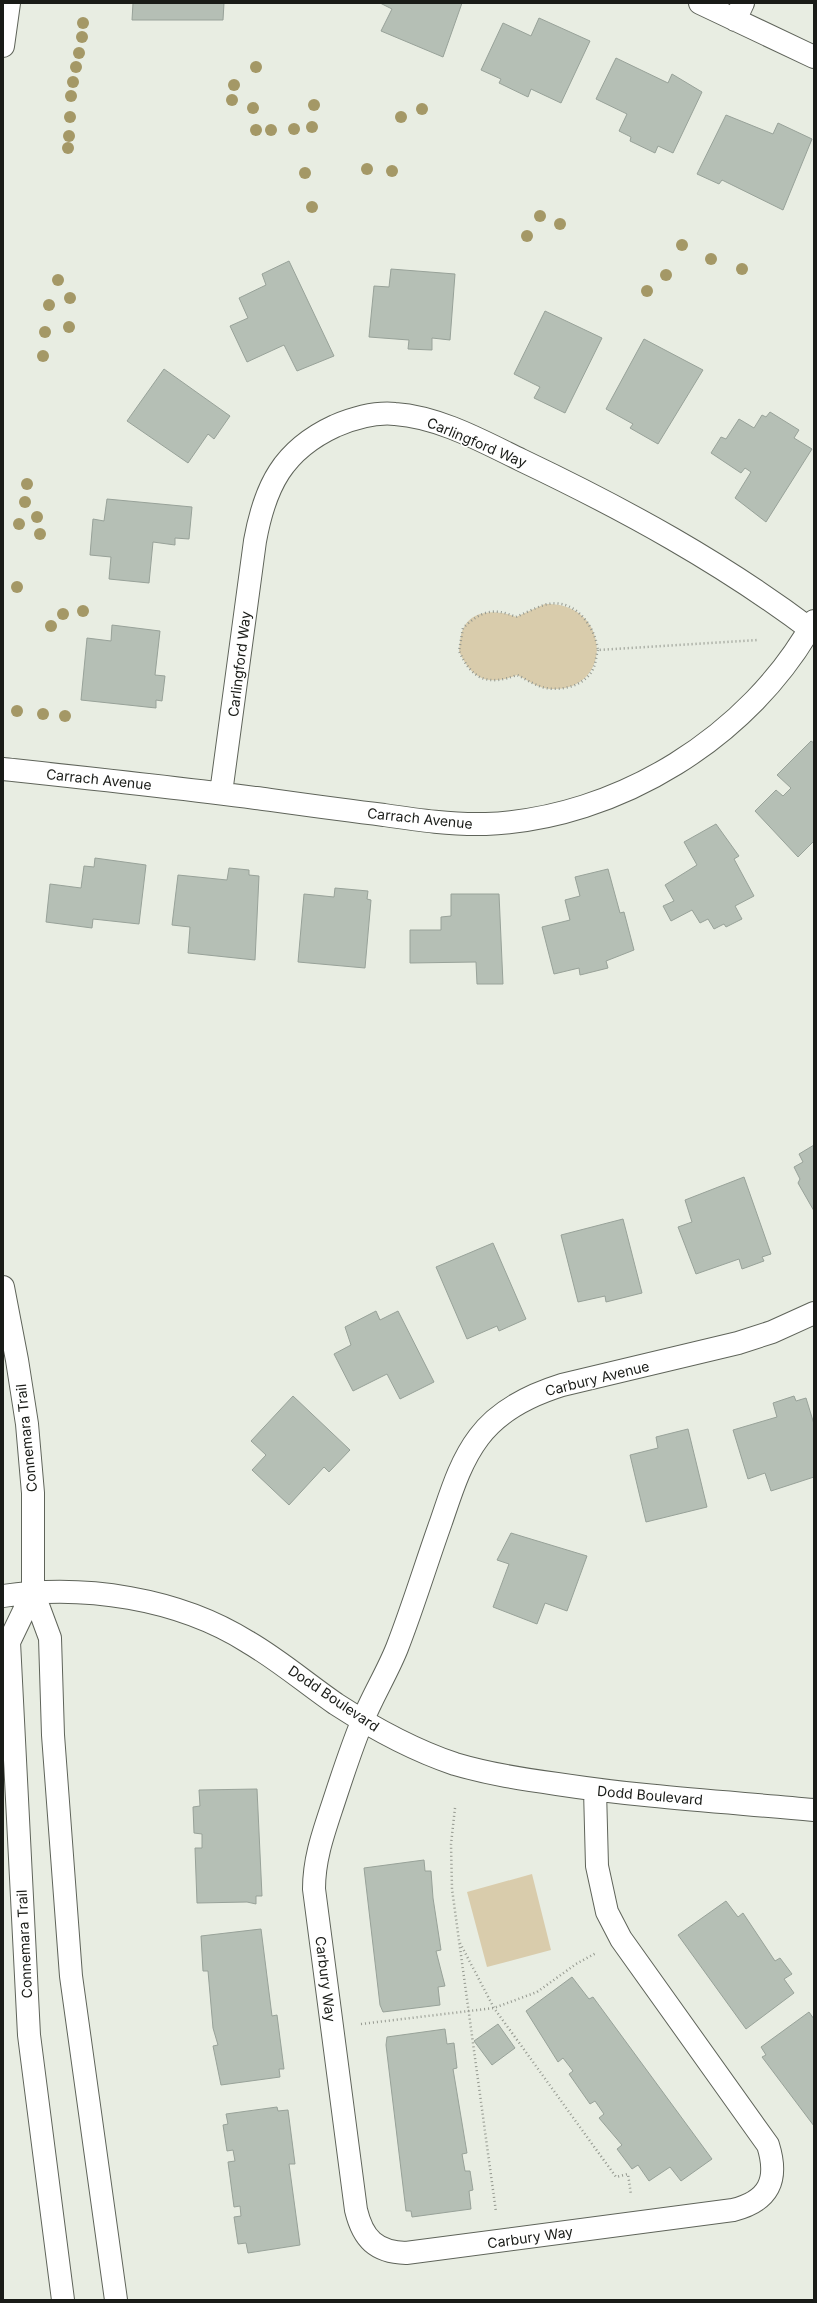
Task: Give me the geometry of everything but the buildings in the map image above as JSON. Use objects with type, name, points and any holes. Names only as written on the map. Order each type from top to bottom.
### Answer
[{"type":"street","points":[[3,46],[9,3]]},
{"type":"street","points":[[700,3],[739,11],[814,57]]},
{"type":"street","name":"Carlingford Way","points":[[221,793],[255,541],[260,516],[268,491],[280,469],[296,450],[315,435],[366,416],[395,414],[422,419],[453,429],[587,491],[691,548],[813,627]]},
{"type":"street","name":"Carrach Avenue","points":[[3,768],[221,793],[452,823],[487,824],[538,817],[575,808],[644,783],[701,748],[765,689],[791,658],[813,627]]},
{"type":"street","name":"Connemara Trail","points":[[3,1287],[27,1424],[33,1493],[32,1592],[50,1638],[53,1735],[71,1976],[116,2300]]},
{"type":"street","name":"Carbury Avenue","points":[[362,1721],[397,1649],[453,1487],[465,1459],[479,1437],[495,1420],[515,1405],[536,1393],[562,1385],[738,1343],[772,1332],[814,1313]]},
{"type":"street","name":"Connemara Trail","points":[[32,1592],[9,1642],[29,2035],[64,2300]]},
{"type":"street","name":"Dodd Boulevard","points":[[3,1596],[32,1592],[94,1594],[166,1606],[206,1620],[247,1640],[362,1721],[417,1749],[454,1763],[491,1774],[595,1790],[814,1810]]},
{"type":"street","name":"Carbury Way","points":[[362,1721],[317,1852],[314,1870],[314,1889],[358,2220],[369,2240],[379,2248],[392,2253],[406,2253],[500,2241],[745,2207],[757,2201],[766,2191],[772,2177],[773,2160],[768,2145],[621,1939],[607,1912],[597,1866],[595,1790]]},
{"type":"path","points":[[545,604],[558,604],[581,613],[596,637],[598,650],[593,669],[580,681],[567,688],[550,689],[539,686],[517,675],[490,681],[484,679],[473,674],[459,651],[463,628],[481,613],[493,611],[505,612],[516,617],[545,604]]},
{"type":"path","points":[[598,650],[758,640]]},
{"type":"path","points":[[455,1808],[451,1844],[452,1881],[500,2241]]},
{"type":"path","points":[[332,2027],[494,2008],[537,1992],[576,1964],[621,1939]]},
{"type":"path","points":[[459,1940],[494,2008],[616,2177],[628,2174],[635,2223]]},
{"type":"shaded area","points":[[545,604],[567,607],[583,616],[593,630],[597,646],[595,663],[586,677],[572,686],[547,689],[517,675],[498,680],[489,680],[482,678],[469,669],[459,651],[462,631],[467,622],[473,617],[487,612],[502,613],[516,617]]},
{"type":"shaded area","points":[[532,1874],[551,1950],[487,1967],[467,1892]]}]
